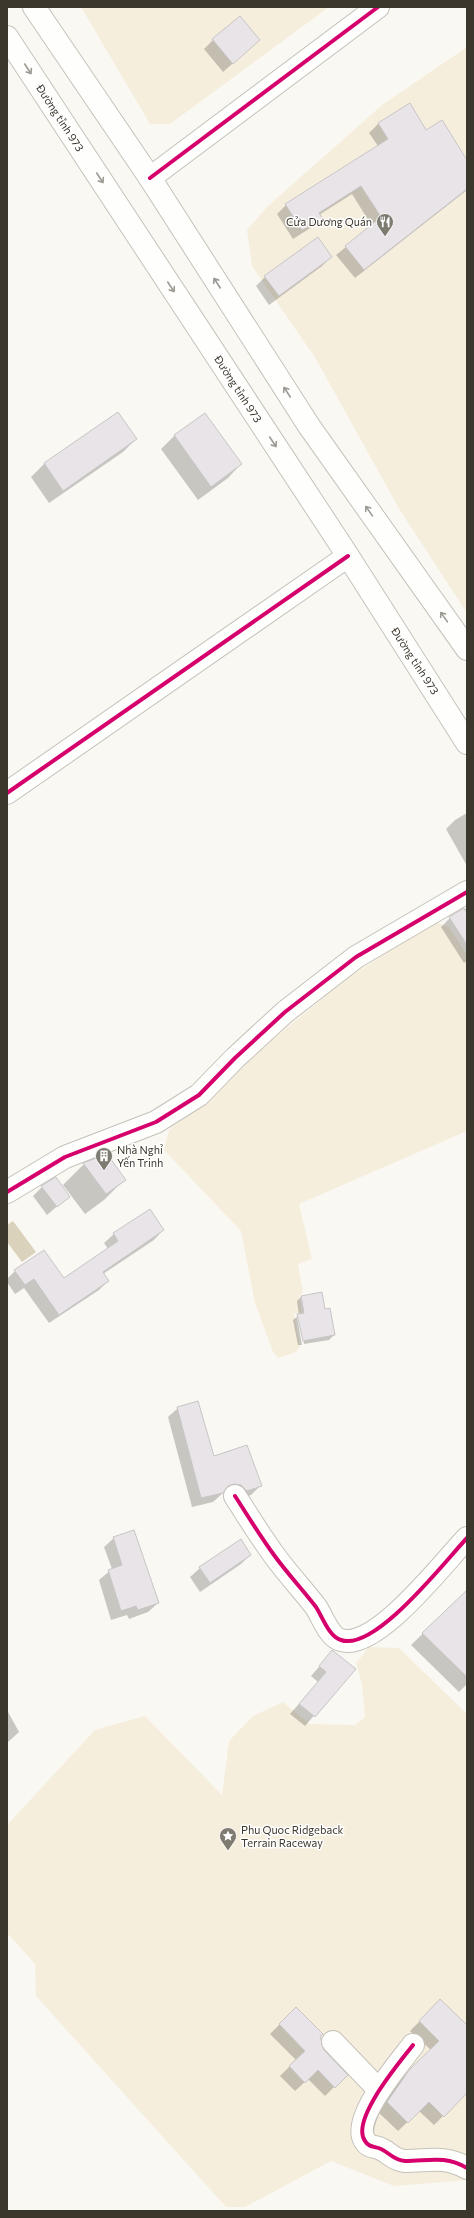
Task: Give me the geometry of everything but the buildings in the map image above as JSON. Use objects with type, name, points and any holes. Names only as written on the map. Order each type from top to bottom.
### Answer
[{"type":"street","points":[[34,7],[150,178],[309,426],[467,649]]},
{"type":"street","points":[[150,178],[378,7]]},
{"type":"street","name":"Đường tỉnh 973","points":[[7,37],[348,556],[467,743]]},
{"type":"street","points":[[7,793],[348,556]]},
{"type":"street","points":[[7,1192],[65,1157],[156,1122],[199,1095],[235,1058],[285,1012],[356,957],[467,892]]},
{"type":"street","points":[[235,1496],[273,1554],[316,1608],[334,1636],[341,1640],[356,1640],[378,1629],[396,1616],[464,1546]]},
{"type":"street","points":[[333,2042],[379,2090]]},
{"type":"street","points":[[413,2045],[379,2090],[367,2112],[361,2129],[365,2142],[371,2147],[381,2148],[396,2159],[442,2159],[467,2168]]},
{"type":"shaded area","points":[[81,7],[329,7],[170,124],[150,124]]},
{"type":"shaded area","points":[[467,47],[467,613],[401,512],[316,359],[252,266],[247,230],[267,207],[382,105]]},
{"type":"shaded area","points":[[435,922],[449,927],[467,955],[467,1131],[299,1204],[312,1259],[298,1264],[303,1292],[299,1297],[302,1312],[294,1314],[300,1346],[296,1352],[278,1358],[273,1352],[255,1303],[241,1231],[164,1150],[169,1130],[250,1058],[349,977]]},
{"type":"shaded area","points":[[13,1221],[36,1252],[22,1262],[7,1242],[7,1225]]},
{"type":"shaded area","points":[[369,1647],[399,1648],[467,1714],[467,2180],[394,2186],[331,2161],[245,2207],[226,2207],[36,1996],[35,1964],[7,1933],[7,1825],[95,1730],[145,1716],[222,1795],[229,1741],[253,1716],[283,1702],[310,1724],[355,1725],[365,1717],[362,1684],[356,1663]]},
{"type":"cycle path","points":[[150,178],[378,7]]},
{"type":"cycle path","points":[[7,793],[348,556]]},
{"type":"cycle path","points":[[7,1192],[65,1157],[156,1122],[199,1095],[235,1058],[285,1012],[356,957],[467,892]]},
{"type":"cycle path","points":[[235,1496],[274,1555],[316,1607],[329,1631],[341,1640],[355,1640],[372,1632],[390,1619],[426,1584],[467,1538]]},
{"type":"cycle path","points":[[413,2045],[388,2077],[370,2106],[364,2120],[362,2132],[365,2141],[370,2146],[381,2149],[401,2160],[444,2160],[451,2161],[467,2168]]},
{"type":"place","name":"Cửa Dương Quán","points":[[385,237]]},
{"type":"place","name":"Nhà Nghỉ Yến Trinh","points":[[104,1171]]},
{"type":"place","name":"Phu Quoc Ridgeback Terrain Raceway","points":[[228,1851]]}]
